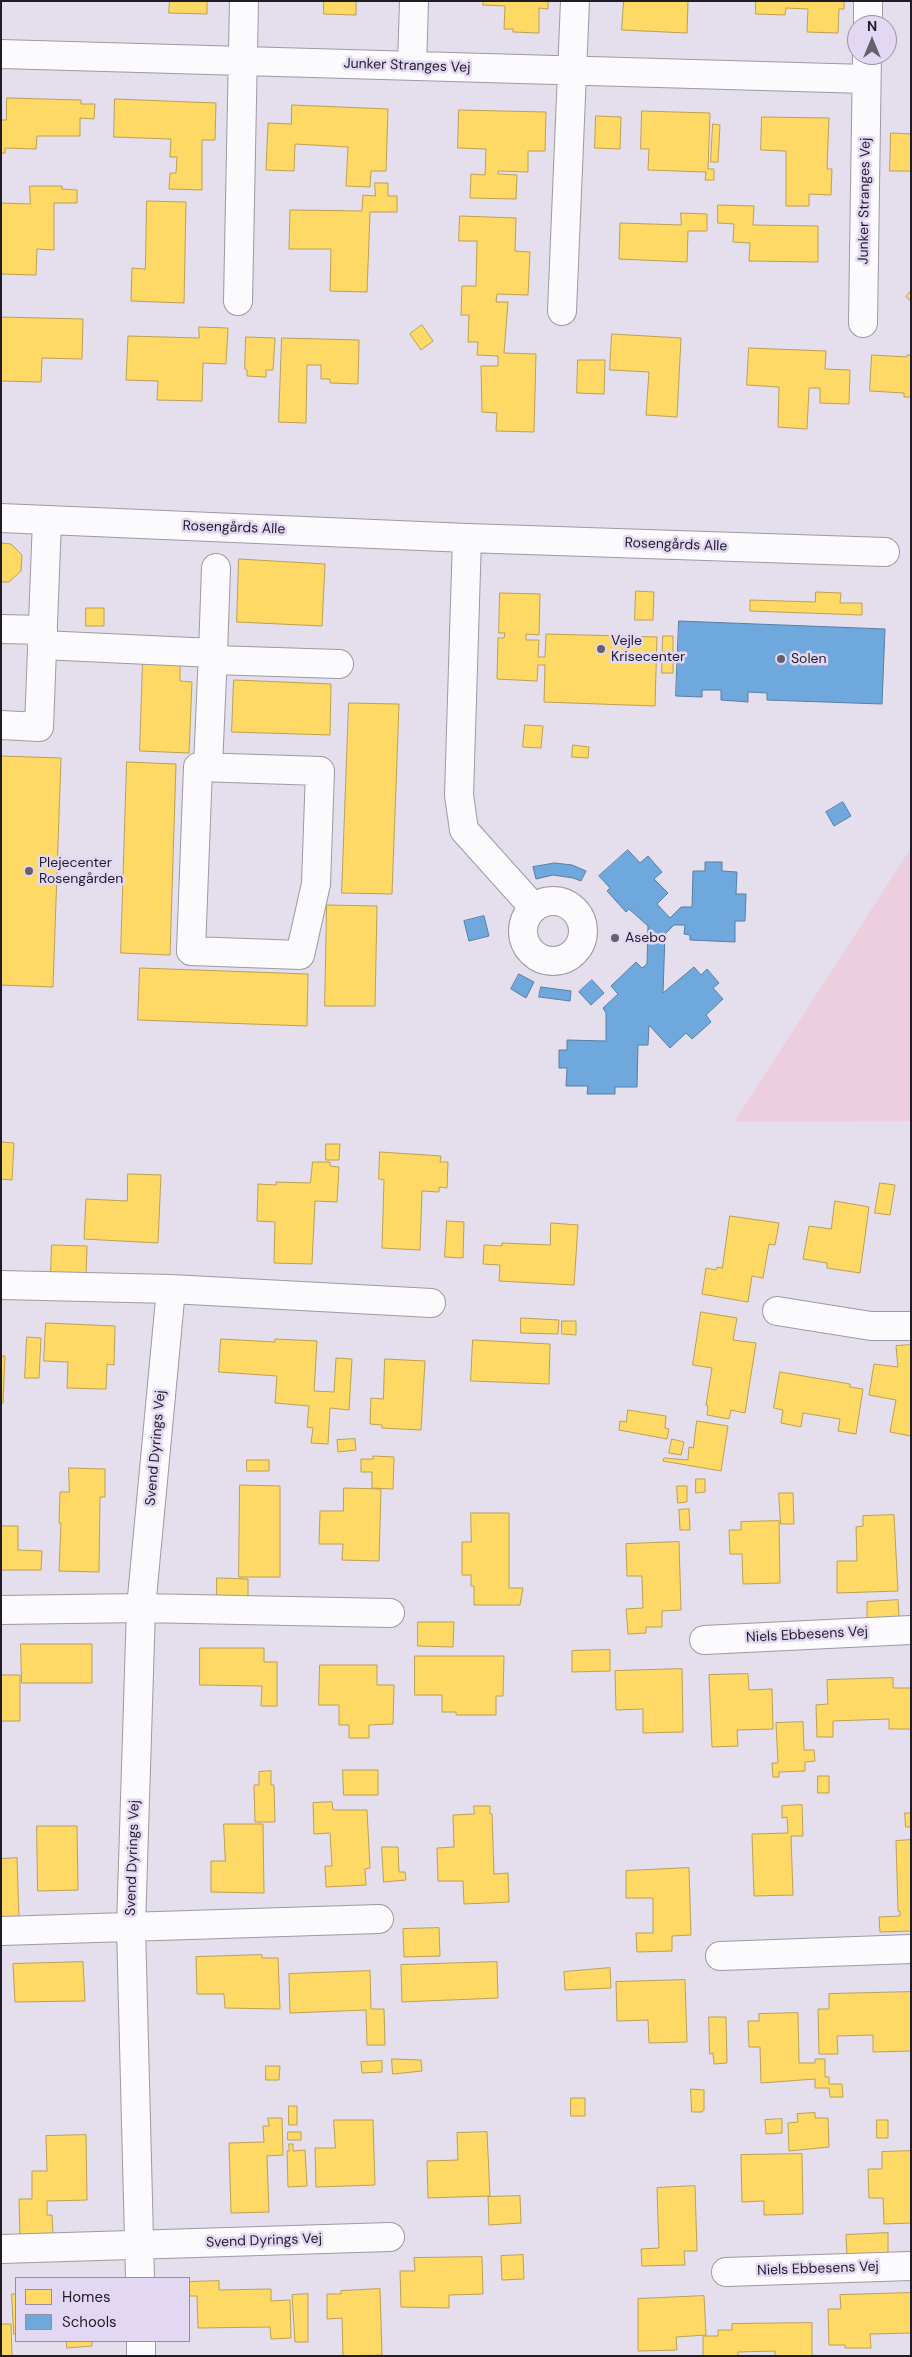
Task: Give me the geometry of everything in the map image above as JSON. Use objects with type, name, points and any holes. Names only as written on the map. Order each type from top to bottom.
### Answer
[{"type":"street","points":[[238,301],[244,1]]},
{"type":"street","points":[[412,66],[414,1]]},
{"type":"street","points":[[562,311],[575,1]]},
{"type":"street","points":[[868,1],[868,15]]},
{"type":"street","name":"Junker Stranges Vej","points":[[1,54],[572,71],[866,67],[863,323]]},
{"type":"street","name":"Rosengårds Alle","points":[[1,518],[468,538],[885,552]]},
{"type":"street","points":[[1,725],[39,727],[47,520]]},
{"type":"street","points":[[468,538],[459,795],[464,830],[534,908]]},
{"type":"street","points":[[208,766],[216,568]]},
{"type":"street","points":[[1,629],[42,638],[213,656],[339,664]]},
{"type":"street","points":[[198,766],[208,766],[320,771],[316,884],[300,955],[191,951],[198,766]]},
{"type":"street","points":[[1,1285],[171,1289],[431,1303]]},
{"type":"street","name":"Svend Dyrings Vej","points":[[140,2277],[131,1928],[141,1608],[171,1289]]},
{"type":"street","points":[[777,1311],[870,1326],[911,1326]]},
{"type":"street","points":[[1,1610],[141,1608],[390,1613]]},
{"type":"street","name":"Niels Ebbesens Vej","points":[[704,1640],[911,1630]]},
{"type":"street","name":"Svend Dyrings Vej","points":[[1,1930],[131,1928],[379,1919]]},
{"type":"street","points":[[720,1956],[911,1948]]},
{"type":"street","name":"Svend Dyrings Vej","points":[[1,2249],[390,2237]]},
{"type":"street","name":"Niels Ebbesens Vej","points":[[726,2272],[911,2266]]},
{"type":"street","points":[[141,2342],[142,2356]]},
{"type":"shaded area","points":[[911,848],[911,1121],[734,1122]]},
{"type":"building: Homes","points":[[170,1],[207,1],[207,14],[169,13]]},
{"type":"building: Homes","points":[[324,1],[356,1],[356,15],[324,14]]},
{"type":"building: Homes","points":[[484,1],[548,1],[548,9],[539,8],[539,33],[513,32],[513,29],[504,29],[505,6],[483,5]]},
{"type":"building: Homes","points":[[624,1],[688,1],[687,33],[622,30]]},
{"type":"building: Homes","points":[[756,1],[844,1],[844,9],[839,9],[838,33],[807,32],[808,9],[786,8],[785,15],[756,14]]},
{"type":"building: Homes","points":[[7,98],[81,100],[81,104],[95,104],[94,119],[80,118],[80,136],[37,136],[36,149],[5,148],[5,153],[1,153],[1,120],[6,120]]},
{"type":"building: Homes","points":[[115,99],[216,103],[215,140],[202,140],[202,190],[169,189],[170,173],[176,173],[177,157],[170,157],[171,139],[114,137]]},
{"type":"building: Homes","points":[[292,105],[388,109],[386,171],[371,171],[370,187],[346,186],[348,147],[295,144],[294,171],[266,170],[268,123],[291,124]]},
{"type":"building: Homes","points":[[459,110],[546,112],[545,151],[528,151],[528,172],[498,171],[498,174],[517,175],[516,199],[470,198],[471,174],[485,175],[486,149],[458,148]]},
{"type":"building: Homes","points":[[642,111],[710,113],[708,169],[714,169],[714,180],[705,180],[706,172],[648,170],[649,149],[641,149]]},
{"type":"building: Homes","points":[[596,116],[621,117],[620,149],[595,148]]},
{"type":"building: Homes","points":[[762,117],[829,118],[827,169],[832,169],[831,195],[809,194],[809,206],[786,206],[786,151],[761,150]]},
{"type":"building: Homes","points":[[713,124],[720,125],[718,162],[711,162]]},
{"type":"building: Homes","points":[[891,133],[911,134],[911,171],[890,171]]},
{"type":"building: Homes","points":[[375,183],[388,183],[388,196],[397,196],[397,212],[370,212],[367,292],[330,291],[331,249],[289,249],[290,210],[362,211],[363,195],[375,196]]},
{"type":"building: Homes","points":[[30,186],[62,186],[62,189],[77,190],[77,203],[54,203],[54,250],[37,249],[36,275],[1,274],[1,203],[30,204]]},
{"type":"building: Homes","points":[[147,201],[186,202],[184,303],[131,301],[132,268],[145,269]]},
{"type":"building: Homes","points":[[718,205],[754,206],[753,225],[818,226],[818,262],[749,261],[750,243],[733,242],[734,224],[718,223]]},
{"type":"building: Homes","points":[[681,213],[707,214],[707,231],[688,231],[687,262],[619,259],[620,223],[681,225]]},
{"type":"building: Homes","points":[[460,216],[516,218],[515,251],[530,252],[528,295],[497,294],[496,302],[508,302],[504,353],[536,354],[534,432],[496,431],[497,413],[482,412],[481,366],[498,366],[498,356],[477,355],[478,342],[468,342],[469,315],[461,315],[462,286],[476,286],[477,241],[459,241]]},
{"type":"building: Homes","points":[[911,291],[911,301],[906,297]]},
{"type":"building: Homes","points":[[1,317],[83,319],[82,359],[42,358],[41,382],[2,381]]},
{"type":"building: Homes","points":[[422,325],[433,341],[421,350],[410,334]]},
{"type":"building: Homes","points":[[199,327],[228,328],[226,364],[203,363],[202,401],[157,400],[158,381],[126,380],[128,336],[199,338]]},
{"type":"building: Homes","points":[[612,334],[681,338],[677,417],[646,415],[649,372],[610,370]]},
{"type":"building: Homes","points":[[246,337],[275,338],[273,370],[266,370],[266,377],[247,376],[247,370],[245,369]]},
{"type":"building: Homes","points":[[282,338],[359,340],[358,384],[330,383],[330,379],[321,379],[321,365],[307,365],[306,423],[279,422]]},
{"type":"building: Homes","points":[[749,348],[826,351],[825,369],[850,370],[849,404],[820,403],[820,388],[809,388],[807,429],[778,427],[779,387],[747,385]]},
{"type":"building: Homes","points":[[872,355],[907,357],[907,355],[911,355],[911,397],[904,397],[904,393],[870,391]]},
{"type":"building: Homes","points":[[578,360],[605,360],[604,394],[577,393]]},
{"type":"building: Homes","points":[[1,543],[11,544],[22,555],[21,571],[9,582],[1,582]]},
{"type":"building: Homes","points":[[239,559],[325,564],[322,626],[237,622]]},
{"type":"building: Homes","points":[[636,591],[654,592],[653,620],[635,620]]},
{"type":"building: Homes","points":[[816,592],[841,593],[840,603],[862,603],[862,615],[750,611],[750,600],[815,602]]},
{"type":"building: Homes","name":"Vejle Krisecenter","points":[[500,593],[540,594],[539,635],[526,634],[526,640],[539,640],[538,657],[545,657],[546,634],[657,637],[655,706],[544,702],[545,665],[538,665],[537,681],[497,679],[498,638],[504,638],[505,633],[499,633]]},
{"type":"building: Homes","points":[[86,608],[104,608],[104,626],[86,626]]},
{"type":"building: Homes","points":[[663,636],[673,636],[673,673],[662,673]]},
{"type":"building: Homes","points":[[143,661],[180,662],[180,681],[192,682],[189,753],[140,751]]},
{"type":"building: Homes","points":[[234,680],[331,684],[330,735],[232,732]]},
{"type":"building: Homes","points":[[349,703],[399,704],[392,894],[342,893]]},
{"type":"building: Homes","points":[[525,725],[543,726],[541,748],[523,747]]},
{"type":"building: Homes","points":[[573,745],[589,747],[588,758],[572,757]]},
{"type":"building: Homes","name":"Plejecenter Rosengården","points":[[1,756],[61,758],[53,987],[1,985]]},
{"type":"building: Homes","name":"Plejecenter Rosengården","points":[[127,762],[176,764],[170,955],[121,953]]},
{"type":"building: Homes","points":[[327,905],[377,906],[375,1006],[325,1006]]},
{"type":"building: Homes","points":[[140,968],[308,974],[307,1026],[138,1020]]},
{"type":"building: Homes","points":[[1,1142],[14,1143],[12,1180],[1,1179]]},
{"type":"building: Homes","points":[[326,1144],[340,1144],[339,1160],[326,1160]]},
{"type":"building: Homes","points":[[380,1152],[441,1156],[440,1162],[448,1162],[447,1188],[439,1187],[439,1192],[422,1191],[420,1250],[382,1248],[384,1180],[379,1179]]},
{"type":"building: Homes","points":[[313,1162],[330,1162],[330,1166],[339,1167],[337,1202],[315,1201],[312,1264],[274,1263],[275,1222],[257,1221],[258,1184],[276,1185],[276,1182],[310,1183]]},
{"type":"building: Homes","points":[[128,1174],[161,1175],[158,1243],[84,1239],[86,1199],[127,1201]]},
{"type":"building: Homes","points":[[880,1183],[895,1185],[890,1215],[875,1213]]},
{"type":"building: Homes","points":[[835,1201],[869,1207],[860,1273],[827,1268],[827,1263],[803,1259],[809,1226],[831,1229]]},
{"type":"building: Homes","points":[[730,1216],[779,1223],[775,1245],[769,1244],[763,1278],[752,1276],[748,1302],[702,1294],[706,1268],[716,1270],[717,1267],[722,1268]]},
{"type":"building: Homes","points":[[447,1221],[464,1222],[463,1258],[445,1257]]},
{"type":"building: Homes","points":[[551,1223],[578,1225],[574,1285],[499,1281],[500,1265],[483,1264],[484,1245],[502,1246],[502,1243],[550,1245]]},
{"type":"building: Homes","points":[[52,1245],[87,1246],[86,1275],[51,1273]]},
{"type":"building: Homes","points":[[701,1312],[737,1318],[733,1340],[756,1343],[745,1413],[731,1410],[729,1419],[707,1415],[708,1406],[706,1405],[712,1368],[693,1365]]},
{"type":"building: Homes","points":[[521,1318],[559,1320],[558,1334],[521,1333]]},
{"type":"building: Homes","points":[[562,1321],[576,1321],[576,1335],[562,1334]]},
{"type":"building: Homes","points":[[46,1323],[115,1326],[114,1365],[107,1364],[106,1389],[67,1388],[68,1362],[44,1361]]},
{"type":"building: Homes","points":[[27,1337],[41,1338],[39,1378],[25,1378]]},
{"type":"building: Homes","points":[[221,1339],[275,1342],[275,1339],[317,1341],[314,1391],[334,1392],[336,1358],[352,1359],[349,1410],[330,1408],[328,1444],[311,1443],[313,1428],[307,1427],[309,1406],[275,1403],[277,1376],[219,1372]]},
{"type":"building: Homes","points":[[473,1340],[550,1344],[549,1384],[471,1381]]},
{"type":"building: Homes","points":[[911,1345],[911,1436],[890,1432],[896,1400],[869,1395],[874,1364],[898,1367],[896,1346]]},
{"type":"building: Homes","points":[[1,1356],[5,1356],[3,1403],[1,1403]]},
{"type":"building: Homes","points":[[385,1359],[425,1361],[421,1430],[382,1428],[382,1425],[370,1424],[371,1398],[383,1399]]},
{"type":"building: Homes","points":[[780,1372],[850,1384],[850,1387],[863,1389],[856,1434],[838,1431],[840,1419],[803,1413],[801,1427],[781,1423],[783,1410],[774,1408]]},
{"type":"building: Homes","points":[[628,1410],[666,1416],[665,1428],[669,1429],[667,1439],[619,1430],[620,1421],[626,1422]]},
{"type":"building: Homes","points":[[697,1421],[728,1426],[721,1471],[663,1461],[664,1458],[688,1460],[689,1447],[693,1448]]},
{"type":"building: Homes","points":[[355,1439],[356,1450],[338,1452],[337,1440]]},
{"type":"building: Homes","points":[[672,1439],[684,1442],[681,1455],[669,1453]]},
{"type":"building: Homes","points":[[373,1456],[394,1457],[393,1489],[372,1488],[372,1472],[361,1472],[361,1459],[373,1459]]},
{"type":"building: Homes","points":[[247,1460],[269,1460],[269,1471],[247,1471]]},
{"type":"building: Homes","points":[[69,1468],[105,1469],[105,1497],[100,1497],[99,1572],[59,1571],[60,1492],[69,1492]]},
{"type":"building: Homes","points":[[696,1479],[705,1479],[705,1492],[696,1493]]},
{"type":"building: Homes","points":[[240,1485],[280,1486],[280,1577],[239,1577]]},
{"type":"building: Homes","points":[[677,1486],[687,1486],[687,1502],[678,1503]]},
{"type":"building: Homes","points":[[344,1488],[381,1489],[379,1561],[342,1560],[343,1544],[319,1544],[320,1511],[343,1511]]},
{"type":"building: Homes","points":[[779,1493],[793,1493],[794,1524],[781,1524]]},
{"type":"building: Homes","points":[[689,1509],[690,1530],[680,1530],[679,1510]]},
{"type":"building: Homes","points":[[471,1513],[509,1513],[509,1588],[523,1588],[520,1605],[474,1605],[474,1586],[471,1586],[471,1575],[462,1575],[462,1542],[471,1542]]},
{"type":"building: Homes","points":[[894,1515],[898,1591],[837,1593],[837,1561],[857,1561],[856,1527],[863,1526],[863,1516]]},
{"type":"building: Homes","points":[[779,1521],[780,1583],[743,1584],[742,1554],[730,1554],[729,1530],[741,1530],[741,1522]]},
{"type":"building: Homes","points":[[1,1526],[18,1526],[18,1550],[42,1551],[41,1570],[1,1570]]},
{"type":"building: Homes","points":[[679,1542],[681,1610],[662,1611],[662,1627],[646,1627],[646,1633],[628,1634],[626,1609],[643,1608],[642,1576],[627,1576],[626,1544]]},
{"type":"building: Homes","points":[[217,1578],[248,1579],[248,1597],[217,1596]]},
{"type":"building: Homes","points":[[898,1600],[899,1618],[867,1620],[867,1602]]},
{"type":"building: Homes","points":[[418,1622],[454,1622],[453,1647],[418,1646]]},
{"type":"building: Homes","points":[[21,1644],[92,1644],[92,1683],[22,1683]]},
{"type":"building: Homes","points":[[200,1648],[264,1648],[264,1662],[277,1662],[277,1706],[261,1706],[262,1686],[200,1685]]},
{"type":"building: Homes","points":[[610,1650],[610,1671],[572,1672],[572,1651]]},
{"type":"building: Homes","points":[[415,1656],[504,1656],[503,1696],[496,1696],[496,1715],[456,1715],[456,1712],[442,1712],[442,1695],[415,1695]]},
{"type":"building: Homes","points":[[320,1665],[377,1665],[377,1685],[394,1685],[393,1724],[369,1725],[369,1738],[349,1738],[349,1725],[339,1725],[339,1705],[319,1705]]},
{"type":"building: Homes","points":[[682,1669],[683,1732],[643,1733],[643,1709],[616,1710],[615,1671]]},
{"type":"building: Homes","points":[[748,1674],[749,1690],[772,1689],[773,1729],[737,1730],[738,1746],[712,1747],[709,1675]]},
{"type":"building: Homes","points":[[1,1675],[20,1675],[20,1721],[1,1721]]},
{"type":"building: Homes","points":[[893,1678],[893,1688],[911,1688],[911,1729],[889,1729],[889,1719],[833,1721],[833,1737],[817,1737],[816,1705],[828,1704],[827,1680]]},
{"type":"building: Homes","points":[[803,1722],[804,1750],[814,1750],[815,1761],[805,1762],[805,1771],[779,1772],[779,1777],[773,1777],[772,1763],[778,1763],[776,1723]]},
{"type":"building: Homes","points":[[343,1770],[378,1770],[378,1795],[344,1795]]},
{"type":"building: Homes","points":[[271,1771],[271,1785],[274,1785],[275,1822],[255,1822],[254,1785],[259,1785],[259,1772]]},
{"type":"building: Homes","points":[[818,1776],[829,1776],[829,1793],[818,1793]]},
{"type":"building: Homes","points":[[332,1802],[333,1810],[367,1810],[370,1868],[365,1869],[366,1885],[326,1887],[325,1866],[332,1866],[330,1833],[314,1834],[313,1803]]},
{"type":"building: Homes","points":[[802,1805],[803,1836],[791,1836],[793,1895],[754,1896],[752,1834],[788,1833],[787,1817],[782,1818],[782,1806]]},
{"type":"building: Homes","points":[[474,1806],[490,1806],[490,1814],[492,1814],[494,1874],[508,1873],[509,1902],[464,1904],[463,1881],[438,1881],[437,1848],[454,1847],[453,1815],[474,1814]]},
{"type":"building: Homes","points":[[905,1813],[911,1813],[911,1827],[906,1827]]},
{"type":"building: Homes","points":[[224,1824],[263,1824],[264,1893],[211,1892],[211,1861],[225,1861]]},
{"type":"building: Homes","points":[[37,1826],[77,1826],[78,1890],[38,1891]]},
{"type":"building: Homes","points":[[911,1840],[911,1931],[880,1932],[879,1917],[900,1916],[900,1911],[898,1911],[896,1841]]},
{"type":"building: Homes","points":[[382,1847],[398,1847],[399,1872],[405,1872],[406,1880],[384,1882]]},
{"type":"building: Homes","points":[[17,1858],[19,1918],[1,1919],[1,1859]]},
{"type":"building: Homes","points":[[689,1868],[691,1935],[672,1936],[672,1951],[637,1952],[636,1933],[653,1933],[653,1898],[626,1898],[626,1871]]},
{"type":"building: Homes","points":[[439,1928],[440,1956],[404,1957],[403,1929]]},
{"type":"building: Homes","points":[[262,1955],[262,1958],[278,1958],[280,2009],[225,2008],[224,1994],[197,1994],[196,1957]]},
{"type":"building: Homes","points":[[83,1962],[85,2001],[15,2002],[13,1964]]},
{"type":"building: Homes","points":[[497,1962],[498,1998],[402,2002],[401,1965]]},
{"type":"building: Homes","points":[[610,1968],[611,1988],[565,1990],[564,1972]]},
{"type":"building: Homes","points":[[370,1971],[371,2009],[384,2009],[385,2045],[367,2045],[366,2010],[290,2013],[289,1974]]},
{"type":"building: Homes","points":[[685,1980],[687,2042],[649,2043],[648,2020],[617,2021],[616,1982]]},
{"type":"building: Homes","points":[[911,1992],[911,2051],[873,2052],[873,2035],[837,2036],[838,2054],[819,2054],[818,2009],[829,2009],[829,1994]]},
{"type":"building: Homes","points":[[798,2013],[799,2063],[815,2063],[815,2059],[825,2059],[825,2077],[829,2077],[829,2084],[842,2084],[843,2097],[830,2097],[829,2088],[815,2088],[815,2079],[761,2083],[760,2047],[749,2047],[748,2021],[759,2021],[759,2014]]},
{"type":"building: Homes","points":[[709,2017],[726,2017],[727,2063],[714,2064],[713,2053],[710,2054]]},
{"type":"building: Homes","points":[[392,2059],[421,2060],[422,2071],[393,2074]]},
{"type":"building: Homes","points":[[382,2061],[382,2072],[362,2073],[361,2062]]},
{"type":"building: Homes","points":[[266,2066],[280,2066],[279,2080],[266,2080]]},
{"type":"building: Homes","points":[[691,2089],[704,2090],[704,2110],[702,2112],[692,2112]]},
{"type":"building: Homes","points":[[571,2098],[585,2098],[585,2116],[571,2116]]},
{"type":"building: Homes","points":[[289,2106],[297,2106],[297,2125],[289,2125]]},
{"type":"building: Homes","points":[[815,2113],[815,2118],[828,2118],[829,2147],[789,2151],[788,2123],[798,2122],[797,2114]]},
{"type":"building: Homes","points":[[268,2118],[282,2118],[283,2155],[267,2156],[269,2212],[231,2213],[229,2143],[264,2142],[263,2126],[269,2126]]},
{"type":"building: Homes","points":[[782,2119],[782,2133],[766,2134],[765,2120]]},
{"type":"building: Homes","points":[[334,2120],[373,2120],[375,2185],[316,2187],[315,2148],[335,2148]]},
{"type":"building: Homes","points":[[877,2120],[888,2120],[888,2138],[877,2138]]},
{"type":"building: Homes","points":[[288,2132],[301,2132],[301,2140],[288,2140]]},
{"type":"building: Homes","points":[[487,2132],[490,2196],[428,2198],[427,2161],[458,2160],[457,2133]]},
{"type":"building: Homes","points":[[86,2135],[87,2200],[47,2201],[47,2215],[52,2215],[53,2234],[20,2235],[19,2199],[32,2199],[32,2171],[47,2171],[46,2136]]},
{"type":"building: Homes","points":[[289,2144],[293,2144],[293,2151],[305,2150],[307,2186],[288,2187],[287,2151],[289,2151]]},
{"type":"building: Homes","points":[[911,2151],[911,2223],[884,2224],[883,2198],[869,2198],[868,2169],[882,2169],[882,2152]]},
{"type":"building: Homes","points":[[802,2154],[803,2214],[764,2215],[764,2201],[742,2202],[741,2155]]},
{"type":"building: Homes","points":[[695,2186],[697,2251],[684,2251],[685,2265],[642,2266],[641,2249],[659,2248],[657,2188]]},
{"type":"building: Homes","points":[[520,2196],[521,2223],[489,2225],[488,2197]]},
{"type":"building: Homes","points":[[888,2233],[888,2254],[847,2255],[846,2235]]},
{"type":"building: Homes","points":[[523,2255],[524,2279],[502,2280],[501,2256]]},
{"type":"building: Homes","points":[[482,2257],[483,2294],[449,2295],[449,2308],[401,2307],[400,2271],[415,2271],[414,2258]]},
{"type":"building: Homes","points":[[219,2281],[219,2290],[271,2289],[271,2301],[290,2300],[291,2338],[271,2339],[270,2327],[198,2328],[197,2296],[190,2296],[190,2282]]},
{"type":"building: Homes","points":[[380,2289],[382,2355],[343,2356],[342,2318],[327,2319],[327,2294],[341,2294],[341,2291]]},
{"type":"building: Homes","points":[[911,2293],[911,2333],[870,2334],[871,2348],[845,2348],[845,2345],[829,2345],[828,2309],[841,2309],[840,2295]]},
{"type":"building: Homes","points":[[12,2294],[15,2294],[14,2334]]},
{"type":"building: Homes","points":[[308,2294],[308,2342],[295,2342],[292,2295]]},
{"type":"building: Homes","points":[[704,2296],[706,2335],[676,2337],[677,2350],[638,2351],[638,2299]]},
{"type":"building: Homes","points":[[812,2323],[812,2356],[775,2356],[775,2351],[738,2352],[738,2356],[703,2356],[703,2336],[718,2336],[718,2330],[732,2330],[732,2324]]},
{"type":"building: Homes","points":[[1,2324],[11,2324],[12,2356],[1,2356]]},
{"type":"building: Homes","points":[[67,2342],[92,2342],[92,2346],[67,2348]]},
{"type":"building: Schools","name":"Solen","points":[[679,621],[885,629],[882,704],[767,700],[767,693],[748,692],[748,702],[721,700],[721,690],[702,690],[702,697],[676,696]]},
{"type":"building: Schools","points":[[843,802],[851,816],[834,826],[826,812]]},
{"type":"building: Schools","points":[[628,850],[640,863],[648,856],[662,872],[654,879],[668,893],[657,904],[670,918],[681,907],[692,907],[693,871],[705,871],[705,862],[722,862],[722,871],[737,872],[736,894],[746,894],[745,921],[735,921],[735,942],[690,940],[690,935],[684,934],[685,925],[674,925],[665,934],[663,993],[694,967],[701,975],[707,969],[719,983],[713,988],[723,999],[706,1015],[711,1022],[692,1039],[686,1033],[670,1048],[649,1025],[648,1045],[638,1045],[637,1087],[615,1087],[615,1094],[587,1094],[588,1086],[566,1086],[567,1068],[559,1068],[559,1050],[567,1050],[567,1040],[606,1041],[606,1013],[603,1008],[618,994],[611,986],[636,962],[642,968],[647,964],[648,926],[629,909],[626,912],[607,891],[610,888],[599,876]]},
{"type":"building: Schools","points":[[555,863],[572,865],[586,871],[581,881],[553,875],[536,879],[533,867]]},
{"type":"building: Schools","points":[[484,916],[489,936],[469,941],[464,921]]},
{"type":"building: Schools","points":[[519,974],[534,982],[526,998],[511,989]]},
{"type":"building: Schools","points":[[592,980],[604,993],[591,1005],[579,992]]},
{"type":"building: Schools","points":[[541,987],[571,991],[570,1001],[539,997]]},
{"type":"place","name":"Vejle Krisecenter","points":[[601,649]]},
{"type":"place","name":"Solen","points":[[781,659]]},
{"type":"place","name":"Plejecenter Rosengården","points":[[29,871]]},
{"type":"place","name":"Asebo","points":[[615,938]]}]
